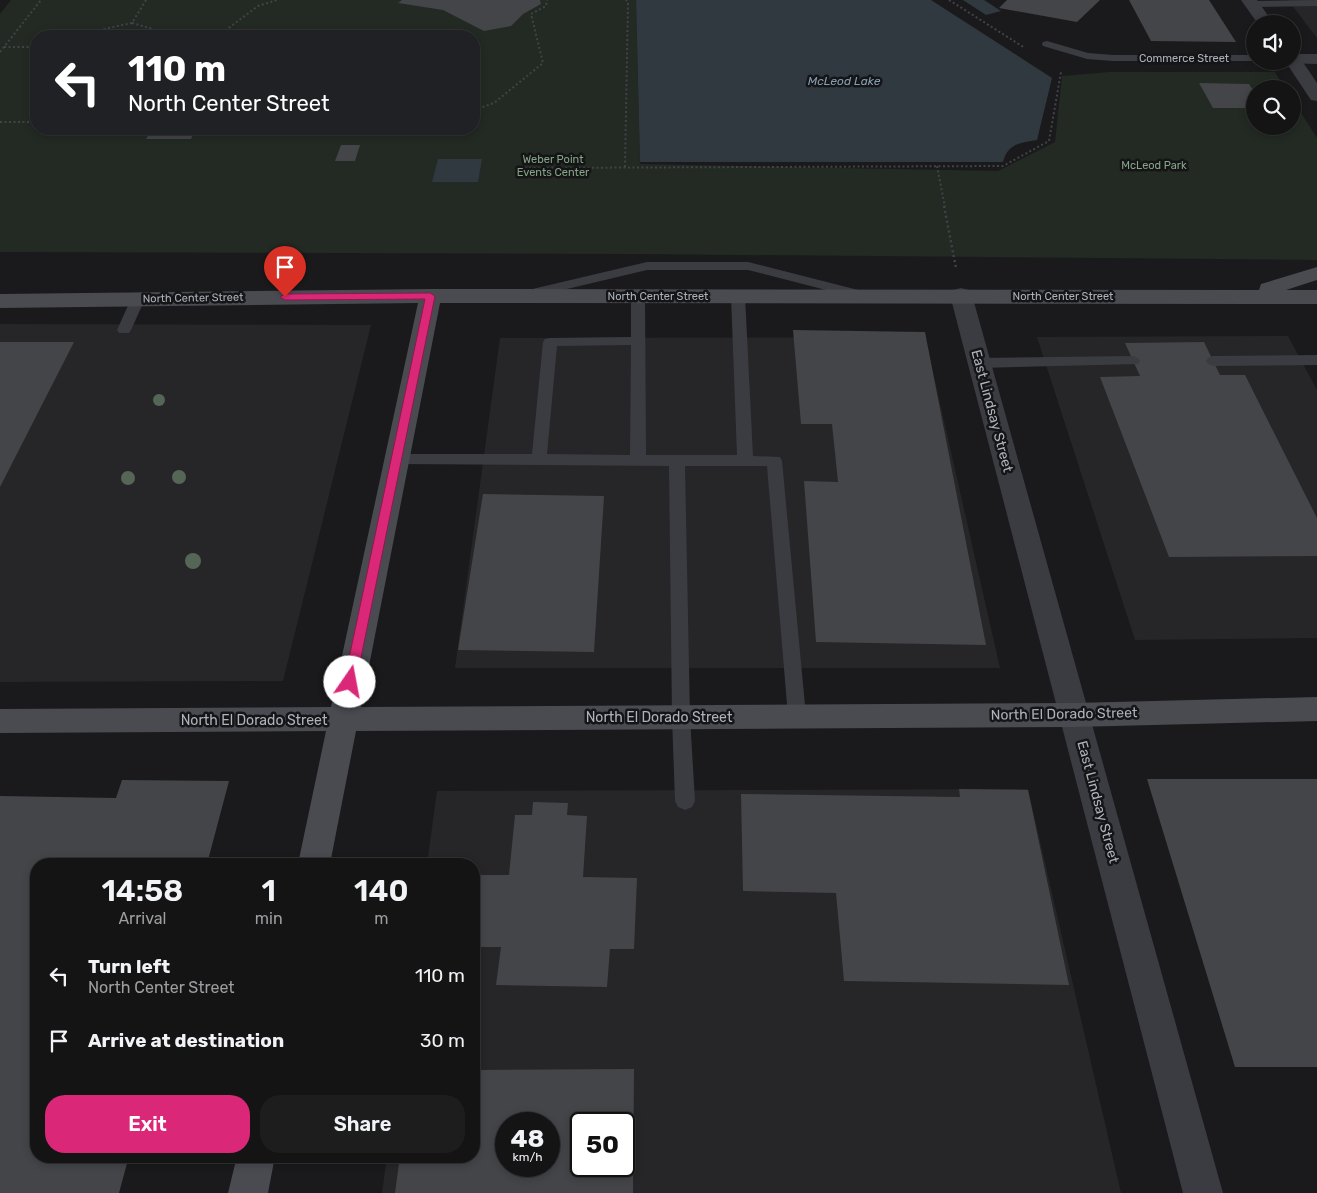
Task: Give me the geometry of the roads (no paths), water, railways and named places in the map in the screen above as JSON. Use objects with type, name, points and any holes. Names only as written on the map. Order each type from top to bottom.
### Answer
[{"type":"main road","points":[[1246,297],[1317,273]]},
{"type":"main road","name":"North Center Street","points":[[0,301],[430,296],[961,295],[1317,297]]},
{"type":"main road","points":[[315,858],[430,296]]},
{"type":"main road","name":"North El Dorado Street","points":[[0,721],[1074,715],[1317,709]]},
{"type":"main road","points":[[248,1193],[254,1163]]},
{"type":"street","points":[[1250,2],[1259,15]]},
{"type":"street","points":[[1301,59],[1317,59]]},
{"type":"street","points":[[1299,70],[1317,96]]},
{"type":"street","name":"East Lindsay Street","points":[[961,295],[1203,1193]]},
{"type":"lane","points":[[1250,2],[1317,4]]},
{"type":"lane","name":"Commerce Street","points":[[1047,44],[1068,52],[1113,58],[1246,58]]},
{"type":"lane","points":[[522,296],[647,266],[748,266],[864,296]]},
{"type":"lane","points":[[638,296],[638,460]]},
{"type":"lane","points":[[738,296],[744,461]]},
{"type":"lane","points":[[124,330],[138,299]]},
{"type":"lane","points":[[539,460],[550,342],[638,341]]},
{"type":"lane","points":[[1213,361],[1317,360]]},
{"type":"lane","points":[[979,362],[1133,361]]},
{"type":"lane","points":[[396,459],[774,461],[797,716]]},
{"type":"lane","points":[[677,461],[681,717],[685,801]]},
{"type":"water","name":"McLeod Lake","points":[[636,0],[931,0],[1052,78],[1037,140],[1020,143],[1011,147],[1003,162],[640,162]]},
{"type":"water","points":[[963,0],[984,0],[1001,11],[986,15]]},
{"type":"water","points":[[438,159],[482,159],[478,182],[432,182]]},
{"type":"park label","name":"Weber Point Events Center","points":[[553,165]]},
{"type":"park label","name":"McLeod Park","points":[[1154,165]]}]
